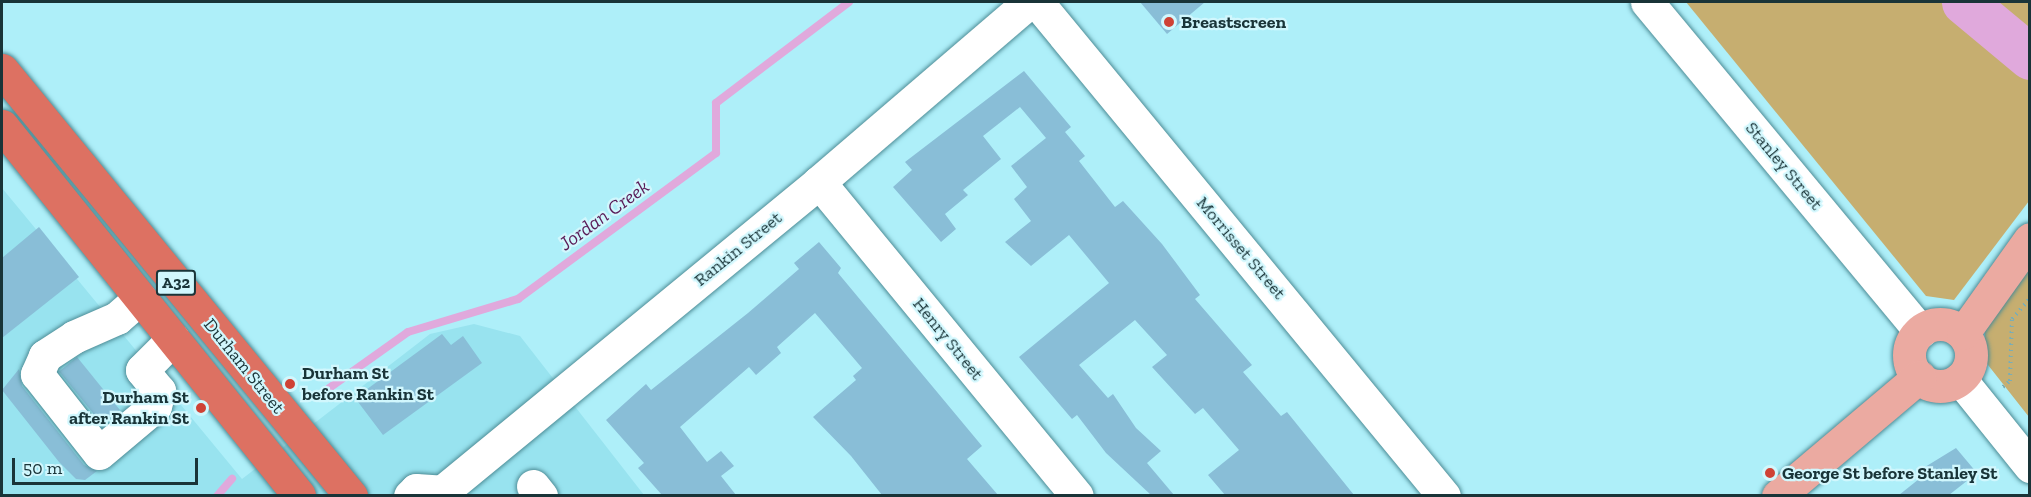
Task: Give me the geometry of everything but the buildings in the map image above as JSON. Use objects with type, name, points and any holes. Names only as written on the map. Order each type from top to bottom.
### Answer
[{"type":"highway","name":"Durham Street","points":[[2,70],[351,495]]},
{"type":"highway","name":"A32","points":[[2,126],[299,495]]},
{"type":"main road","points":[[1963,333],[2030,239]]},
{"type":"main road","points":[[1947,324],[1963,333],[1971,351],[1967,371],[1960,379],[1944,386],[1919,377],[1909,359],[1913,339],[1920,331],[1947,324]]},
{"type":"main road","points":[[1778,495],[1919,377]]},
{"type":"street","name":"Rankin Street","points":[[410,495],[416,490],[442,494],[819,182],[1029,2]]},
{"type":"street","name":"Morrisset Street","points":[[1037,2],[1444,495]]},
{"type":"street","name":"Stanley Street","points":[[1647,2],[1920,331]]},
{"type":"street","name":"Henry Street","points":[[819,182],[1077,495]]},
{"type":"street","points":[[140,298],[117,318],[74,337],[45,356],[37,374],[99,453],[155,406],[159,392],[142,370],[173,339]]},
{"type":"street","points":[[1960,379],[2030,466]]},
{"type":"path","points":[[1982,406],[2010,381],[2012,319],[2029,300]]},
{"type":"shaded area","points":[[1686,2],[2029,2],[2029,201],[1954,300],[1926,296]]},
{"type":"shaded area","points":[[2,188],[242,479],[430,334],[474,324],[520,336],[644,495],[2,495]]},
{"type":"shaded area","points":[[2029,266],[2029,417],[1977,351],[1985,349],[1985,331]]},
{"type":"waterway","name":"Jordan Creek","points":[[318,396],[408,332],[518,299],[716,153],[716,103],[849,2]]},
{"type":"waterway","points":[[1964,2],[2030,57]]},
{"type":"waterway","name":"Jordan Creek","points":[[217,496],[232,479]]},
{"type":"place","name":"Breastscreen","points":[[1169,22]]},
{"type":"place","name":"Durham St before Rankin St","points":[[290,384]]},
{"type":"place","name":"Durham St after Rankin St","points":[[201,408]]},
{"type":"place","name":"George St before Stanley St","points":[[1770,473]]}]
